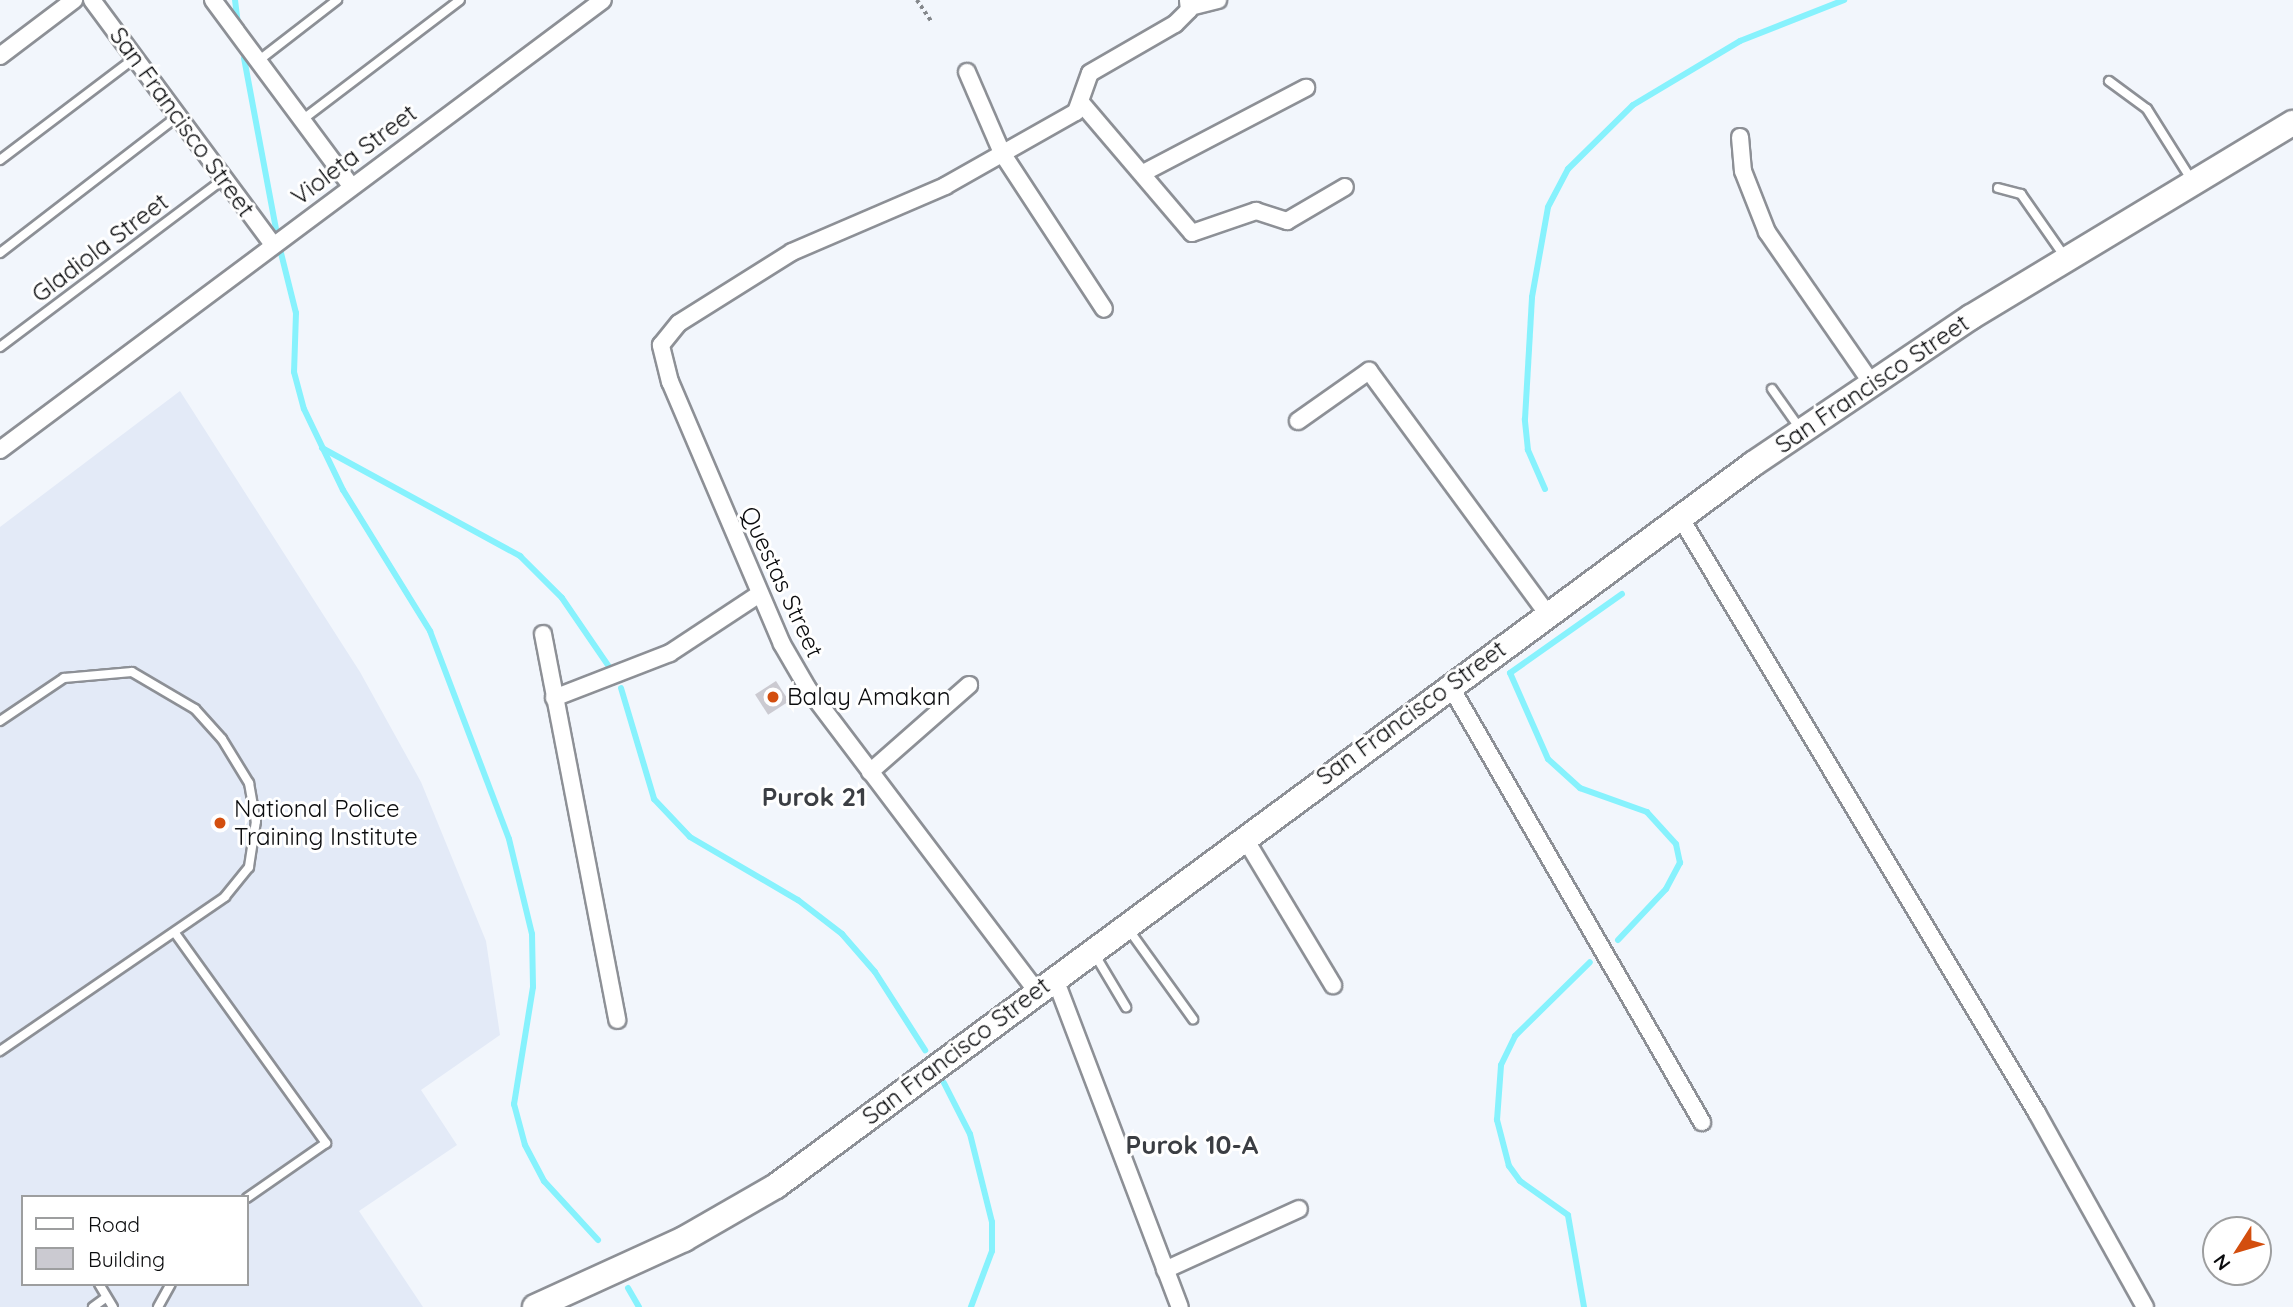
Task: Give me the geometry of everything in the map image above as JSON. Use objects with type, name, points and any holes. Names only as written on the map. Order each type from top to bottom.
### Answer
[{"type":"main road","name":"San Francisco Street","points":[[535,1307],[737,1211],[1044,983],[1126,926],[1449,684],[1871,382],[2066,258],[2293,123]]},
{"type":"street","points":[[0,55],[74,0]]},
{"type":"street","name":"San Francisco Street","points":[[92,0],[273,245]]},
{"type":"street","points":[[214,0],[351,186]]},
{"type":"street","name":"Violeta Street","points":[[0,450],[603,0]]},
{"type":"street","points":[[1002,153],[1083,105],[1090,73],[1175,24],[1189,4],[1218,0]]},
{"type":"street","points":[[967,72],[1002,153],[1104,309]]},
{"type":"street","points":[[1145,172],[1306,88]]},
{"type":"street","points":[[1083,105],[1145,172],[1183,227],[1200,234],[1256,211],[1287,221],[1345,187]]},
{"type":"street","points":[[1740,136],[1743,171],[1767,232],[1871,382]]},
{"type":"street","name":"Questas Street","points":[[1002,153],[945,186],[792,252],[663,338],[670,382],[758,595],[807,687],[870,772],[1044,983],[1180,1307]]},
{"type":"street","points":[[1298,421],[1369,371],[1547,613]]},
{"type":"street","points":[[1680,517],[2036,1113],[2145,1307]]},
{"type":"street","points":[[554,698],[670,653],[758,595]]},
{"type":"street","points":[[543,634],[617,1020]]},
{"type":"street","points":[[1449,684],[1702,1122]]},
{"type":"street","points":[[870,772],[969,685]]},
{"type":"street","points":[[1244,837],[1334,985]]},
{"type":"street","points":[[1166,1270],[1299,1209]]},
{"type":"lane","points":[[258,61],[337,0]]},
{"type":"lane","points":[[302,120],[460,0]]},
{"type":"lane","points":[[0,160],[135,58]]},
{"type":"lane","points":[[2109,81],[2147,109],[2193,182]]},
{"type":"lane","points":[[0,253],[178,116]]},
{"type":"lane","name":"Gladiola Street","points":[[0,347],[224,179]]},
{"type":"lane","points":[[1998,188],[2021,194],[2066,258]]},
{"type":"lane","points":[[1772,389],[1801,431]]},
{"type":"lane","points":[[0,721],[64,678],[132,672],[195,709],[222,739],[249,783],[257,821],[249,867],[225,897],[0,1051]]},
{"type":"lane","points":[[1126,926],[1193,1019]]},
{"type":"lane","points":[[175,933],[326,1143],[248,1197]]},
{"type":"lane","points":[[1091,950],[1126,1007]]},
{"type":"lane","points":[[100,1286],[104,1299],[113,1307]]},
{"type":"lane","points":[[158,1307],[170,1286]]},
{"type":"lane","points":[[93,1307],[104,1299]]},
{"type":"path","points":[[918,0],[931,21]]},
{"type":"shaded area","name":"National Police Training Institute","points":[[180,391],[360,672],[421,782],[486,941],[500,1035],[421,1090],[457,1145],[359,1211],[423,1307],[0,1307],[0,527]]},
{"type":"building","points":[[776,681],[789,701],[768,715],[755,695]]},
{"type":"waterway","points":[[235,0],[238,24]]},
{"type":"waterway","points":[[1545,489],[1528,450],[1525,419],[1532,297],[1548,207],[1568,169],[1633,105],[1740,41],[1844,0]]},
{"type":"waterway","points":[[244,58],[276,229]]},
{"type":"waterway","points":[[280,249],[296,313],[294,372],[304,409],[343,490],[430,631],[509,839],[532,934],[533,987],[514,1104],[525,1145],[544,1181],[598,1240]]},
{"type":"waterway","points":[[322,448],[520,556],[562,598],[612,671]]},
{"type":"waterway","points":[[1618,940],[1666,889],[1680,863],[1676,844],[1647,812],[1580,788],[1548,759],[1510,673],[1622,594]]},
{"type":"waterway","points":[[621,688],[654,799],[690,837],[798,900],[842,934],[875,972],[925,1050]]},
{"type":"waterway","points":[[1584,1307],[1568,1215],[1520,1181],[1509,1166],[1497,1120],[1501,1065],[1515,1036],[1590,962]]},
{"type":"waterway","points":[[944,1083],[970,1134],[992,1222],[992,1251],[971,1307]]},
{"type":"waterway","points":[[628,1288],[639,1307]]},
{"type":"place","name":"Balay Amakan","points":[[773,697]]},
{"type":"place","name":"National Police Training Institute","points":[[220,823]]},
{"type":"district","name":"Purok 21","points":[[814,797]]},
{"type":"district","name":"Purok 10-A","points":[[1192,1145]]}]
